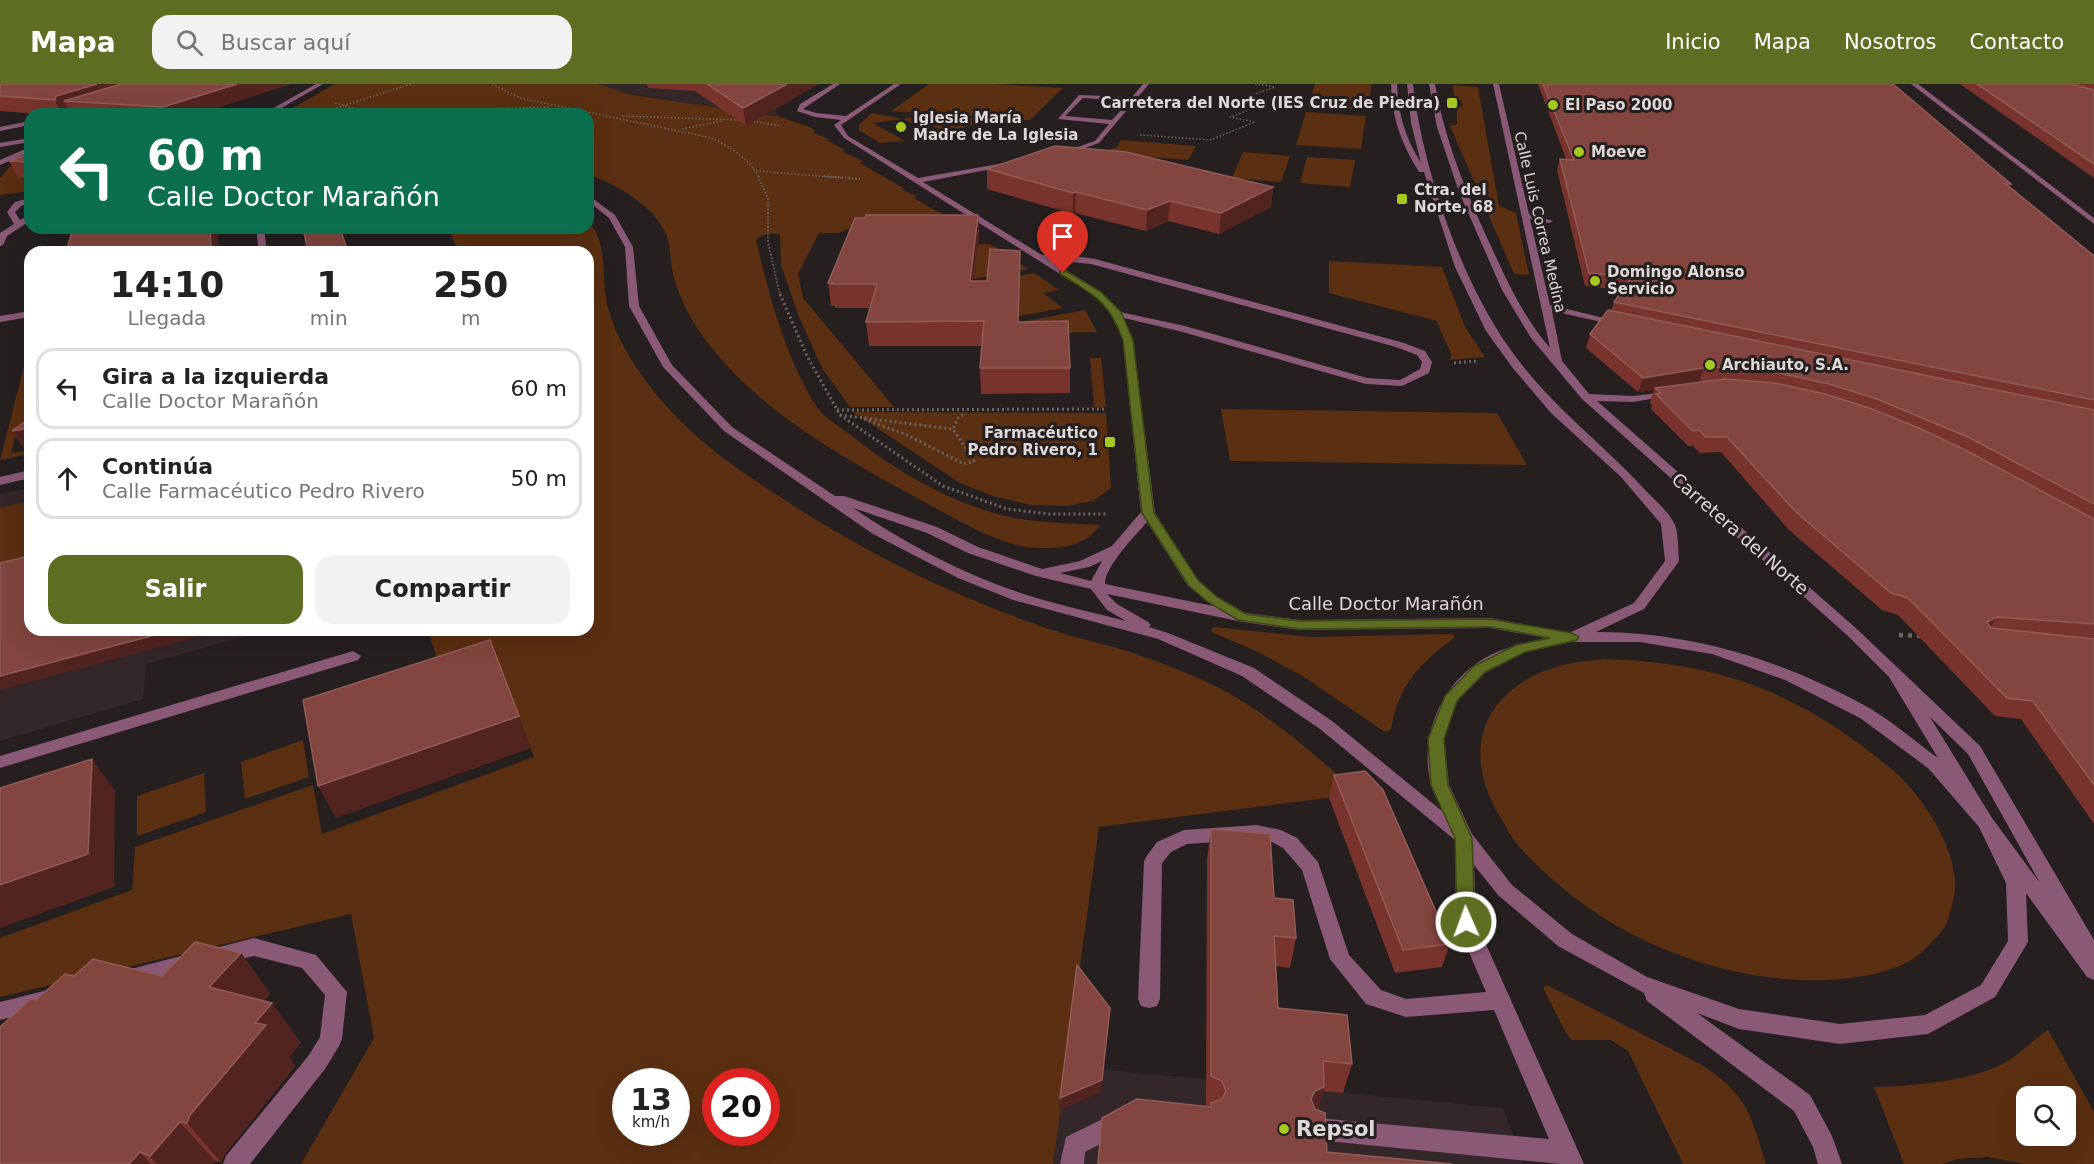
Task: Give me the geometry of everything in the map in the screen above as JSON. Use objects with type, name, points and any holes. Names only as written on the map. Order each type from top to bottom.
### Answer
[{"type":"street","points":[[276,108],[320,84]]},
{"type":"street","points":[[837,84],[802,105],[799,110],[815,115],[845,118]]},
{"type":"street","points":[[898,84],[837,125],[846,137],[1098,294],[1117,314],[1128,340],[1148,513],[1193,583],[1212,600],[1243,617]]},
{"type":"street","points":[[1066,162],[1057,158],[1097,142],[1146,84]]},
{"type":"street","name":"Carretera del Norte","points":[[1394,84],[1394,109],[1400,134],[1431,185]]},
{"type":"street","name":"Carretera del Norte","points":[[1410,84],[1414,123],[1431,185],[1461,267],[1491,331],[1555,411],[1625,474],[1668,523],[1672,561],[1639,606],[1572,637]]},
{"type":"street","name":"Carretera del Norte","points":[[1432,84],[1435,107],[1452,160],[1480,229],[1526,325],[1586,397],[1853,633],[1974,750],[2094,959]]},
{"type":"street","name":"Calle Luis Correa Medina","points":[[1496,84],[1527,231],[1560,366]]},
{"type":"street","points":[[1914,84],[2094,222]]},
{"type":"street","points":[[1114,122],[1060,118],[1081,96],[1133,99]]},
{"type":"street","points":[[0,129],[24,124]]},
{"type":"street","points":[[0,139],[24,139]]},
{"type":"street","points":[[0,145],[24,140]]},
{"type":"street","points":[[0,163],[24,152]]},
{"type":"street","points":[[916,181],[1025,161]]},
{"type":"street","points":[[18,223],[11,212],[15,206],[24,202]]},
{"type":"street","name":"Calle Doctor Marañón","points":[[594,202],[612,217],[629,247],[634,306],[668,367],[728,429],[878,531],[963,575],[1018,597],[1163,636],[1248,672],[1326,724],[1464,838]]},
{"type":"street","points":[[1524,215],[1550,224],[1527,231]]},
{"type":"street","points":[[0,243],[3,235],[24,220]]},
{"type":"street","points":[[1040,258],[1062,257],[1104,264],[1400,345],[1421,353],[1427,362],[1425,371],[1402,383],[1366,381],[1181,328],[1117,314]]},
{"type":"street","points":[[1546,307],[1628,324]]},
{"type":"street","points":[[0,319],[24,315]]},
{"type":"street","points":[[1586,397],[1634,399],[1681,391]]},
{"type":"street","points":[[0,481],[24,475]]},
{"type":"street","name":"Calle Doctor Marañón","points":[[822,493],[932,530],[973,550],[1041,573],[1243,617],[1300,625],[1490,623],[1572,637]]},
{"type":"street","points":[[1148,513],[1117,549],[1098,578],[1098,592],[1112,607],[1163,636]]},
{"type":"street","points":[[1041,573],[1084,564],[1117,549]]},
{"type":"street","points":[[1640,983],[1739,1019],[1840,1034],[1928,1024],[1988,991],[2018,942],[2016,883],[1986,822],[1934,764],[1866,714],[1791,676],[1715,650],[1640,637],[1572,637],[1521,648],[1479,669],[1450,699],[1436,739],[1440,785],[1464,838],[1505,890],[1565,940],[1640,983],[1802,1102],[1824,1144],[1830,1164]]},
{"type":"street","points":[[0,762],[353,656]]},
{"type":"street","points":[[1896,675],[1986,822],[2094,971]]},
{"type":"street","points":[[1149,999],[1153,862],[1164,847],[1184,837],[1257,832],[1274,835],[1290,843],[1311,867],[1340,959],[1374,997],[1406,1008],[1500,1000]]},
{"type":"street","points":[[1464,838],[1466,922],[1569,1158]]},
{"type":"street","points":[[115,982],[254,947],[309,961],[336,992],[331,1039],[317,1062],[235,1164]]},
{"type":"street","points":[[0,1011],[69,993]]},
{"type":"street","points":[[1072,1164],[1074,1145],[1137,1112]]},
{"type":"street","points":[[1317,1129],[1569,1158]]},
{"type":"path","points":[[335,108],[411,84]]},
{"type":"path","points":[[492,84],[520,98],[566,108]]},
{"type":"path","points":[[1140,135],[1210,140],[1256,122],[1230,117],[1265,104],[1240,99],[1275,87],[1255,84]]},
{"type":"path","points":[[299,94],[321,94],[341,106],[349,108]]},
{"type":"path","points":[[546,108],[554,106]]},
{"type":"path","points":[[594,113],[711,138],[728,146],[756,171],[768,198],[768,242],[780,295],[807,356],[840,415],[943,486],[998,506],[1049,514],[1148,513]]},
{"type":"path","points":[[615,116],[728,120],[777,126],[837,125]]},
{"type":"path","points":[[678,129],[728,120]]},
{"type":"path","points":[[756,171],[916,181]]},
{"type":"path","points":[[837,410],[1136,409]]},
{"type":"path","points":[[953,429],[958,418],[966,412]]},
{"type":"path","points":[[840,415],[953,429]]},
{"type":"path","points":[[864,419],[907,435],[964,464],[974,461],[953,429]]},
{"type":"path","points":[[1921,636],[1928,637]]},
{"type":"shaded area","points":[[335,84],[598,84],[633,95],[781,117],[812,128],[815,131],[812,132],[830,140],[828,141],[845,150],[843,152],[863,161],[860,163],[905,189],[902,190],[917,196],[914,198],[963,227],[850,228],[839,233],[819,233],[798,274],[803,298],[894,407],[850,407],[822,368],[799,317],[781,265],[780,235],[767,234],[756,240],[773,304],[788,348],[817,407],[830,420],[889,463],[924,484],[962,502],[1025,520],[1101,525],[1084,540],[1063,547],[1026,547],[1000,540],[962,522],[837,452],[808,434],[754,392],[708,343],[687,310],[672,269],[669,243],[660,223],[633,197],[594,177],[594,108],[293,108]]},
{"type":"shaded area","points":[[598,84],[805,84],[789,101],[777,108],[776,112],[781,117],[775,117],[632,94]]},
{"type":"shaded area","points":[[929,84],[996,84],[1063,88],[1030,120],[891,111]]},
{"type":"shaded area","points":[[1315,84],[1372,84],[1367,110],[1308,107]]},
{"type":"shaded area","points":[[1452,85],[1478,87],[1499,206],[1516,213],[1529,275],[1514,274],[1450,126],[1457,124],[1457,107],[1463,106],[1461,100],[1455,100]]},
{"type":"shaded area","points":[[1306,112],[1366,116],[1361,149],[1296,145]]},
{"type":"shaded area","points":[[872,113],[903,119],[873,123],[905,141],[880,143],[859,130],[859,125]]},
{"type":"shaded area","points":[[926,114],[991,119],[936,136],[928,132],[938,129],[926,123],[915,125],[903,119]]},
{"type":"shaded area","points":[[1121,140],[1196,146],[1188,160],[1101,153],[1117,147]]},
{"type":"shaded area","points":[[1243,152],[1290,156],[1281,182],[1232,178]]},
{"type":"shaded area","points":[[1307,157],[1355,160],[1350,187],[1300,183]]},
{"type":"shaded area","points":[[12,164],[24,171],[24,176],[19,178],[24,178],[24,192],[0,195],[0,178]]},
{"type":"shaded area","points":[[594,229],[602,251],[608,308],[624,347],[635,366],[662,401],[692,432],[724,458],[808,515],[914,574],[1026,621],[1153,660],[1213,685],[1272,721],[1359,794],[1099,827],[1053,1164],[301,1164],[374,1038],[351,914],[0,997],[0,938],[132,890],[135,847],[313,785],[322,834],[534,757],[498,660],[443,677],[430,636],[594,636],[594,246],[456,246],[450,234],[594,234]]},
{"type":"shaded area","points":[[990,244],[1028,269],[974,279],[975,269],[929,246]]},
{"type":"shaded area","points":[[1329,261],[1442,267],[1465,327],[1485,357],[1449,360],[1452,355],[1437,321],[1329,293]]},
{"type":"shaded area","points":[[1034,273],[1059,290],[1043,293],[1063,308],[1019,316],[1019,305],[966,285]]},
{"type":"shaded area","points":[[1085,310],[1097,332],[1056,333],[1010,324]]},
{"type":"shaded area","points":[[1090,358],[1101,358],[1106,407],[1094,407]]},
{"type":"shaded area","points":[[24,366],[24,435],[15,437],[11,453],[24,451],[24,455],[0,460]]},
{"type":"shaded area","points":[[1221,409],[1497,413],[1527,465],[1230,461]]},
{"type":"shaded area","points":[[853,412],[1106,413],[1111,488],[1093,501],[1067,506],[1030,505],[993,496],[960,483]]},
{"type":"shaded area","points":[[24,489],[24,636],[246,636],[146,664],[143,699],[0,741],[0,494]]},
{"type":"shaded area","points":[[24,502],[24,571],[0,578],[0,508]]},
{"type":"shaded area","points":[[1214,627],[1310,637],[1452,634],[1455,637],[1431,656],[1413,676],[1399,699],[1391,729],[1385,732],[1301,675],[1256,651],[1214,633],[1211,631]]},
{"type":"shaded area","points":[[1603,659],[1645,661],[1685,667],[1757,686],[1824,720],[1890,768],[1916,794],[1928,811],[1948,849],[1955,887],[1949,916],[1941,932],[1916,957],[1888,970],[1841,979],[1781,979],[1720,968],[1661,948],[1607,920],[1571,894],[1537,865],[1516,843],[1500,817],[1488,792],[1481,768],[1481,745],[1486,724],[1497,706],[1512,689],[1533,676],[1559,666]]},
{"type":"shaded area","points":[[303,740],[309,777],[245,799],[241,762]]},
{"type":"shaded area","points":[[204,773],[206,812],[137,836],[137,796]]},
{"type":"shaded area","points":[[1547,985],[1702,1065],[1717,1076],[1729,1086],[1745,1107],[1766,1164],[1683,1164],[1628,1051],[1611,1040],[1572,1040],[1566,1033],[1544,990]]},
{"type":"shaded area","points":[[2048,1030],[2094,1112],[2094,1164],[2025,1164],[1988,1157],[1957,1159],[1943,1164],[1904,1164],[1874,1087],[1945,1081],[1981,1073],[2011,1059]]},
{"type":"shaded area","name":"Repsol","points":[[1065,1066],[1503,1108],[1523,1164],[1053,1164]]},
{"type":"building","points":[[0,84],[97,84],[56,96],[55,100],[0,96]]},
{"type":"building","points":[[121,84],[237,84],[163,107],[64,101]]},
{"type":"building","points":[[707,84],[787,84],[743,108]]},
{"type":"building","points":[[1543,84],[1893,84],[2011,184],[2006,184],[2094,256],[2094,400],[1614,302],[1632,277],[1589,273],[1560,159],[1574,160]]},
{"type":"building","points":[[1977,84],[2071,84],[2094,90],[2094,164]]},
{"type":"building","points":[[1055,146],[1126,152],[1273,187],[1221,213],[1170,201],[1147,210],[1073,193],[987,169]]},
{"type":"building","points":[[24,156],[24,162],[9,161]]},
{"type":"building","points":[[866,215],[978,215],[970,281],[987,281],[990,249],[1020,251],[1018,322],[1068,321],[1070,368],[980,368],[984,321],[866,322],[877,284],[828,283],[855,218],[865,218]]},
{"type":"building","points":[[71,234],[210,234],[211,246],[68,246]]},
{"type":"building","points":[[304,234],[342,234],[346,246],[307,246]]},
{"type":"building","points":[[1608,310],[2094,410],[2094,504],[1970,438],[1877,399],[1829,384],[1779,373],[1726,367],[1704,368],[1643,378],[1590,334]]},
{"type":"building","points":[[1725,379],[1775,383],[1825,394],[1872,409],[1965,450],[2094,519],[2094,624],[1997,617],[1987,622],[1991,628],[2094,639],[2094,785],[2033,701],[2007,698],[1908,598],[1891,593],[1796,512],[1727,437],[1706,437],[1699,430],[1693,431],[1656,394],[1661,393],[1655,388]]},
{"type":"building","points":[[24,422],[24,429],[12,431]]},
{"type":"building","points":[[24,557],[24,636],[151,636],[0,676],[0,563]]},
{"type":"building","points":[[490,640],[519,716],[318,786],[303,700]]},
{"type":"building","points":[[92,759],[88,854],[0,885],[0,788]]},
{"type":"building","points":[[1365,771],[1383,790],[1450,944],[1403,950],[1334,775]]},
{"type":"building","points":[[1211,829],[1270,834],[1274,898],[1293,900],[1296,938],[1274,936],[1278,1008],[1347,1015],[1352,1064],[1323,1061],[1324,1087],[1315,1091],[1311,1099],[1315,1109],[1325,1113],[1327,1152],[1452,1164],[1098,1164],[1102,1118],[1137,1099],[1211,1107],[1211,1103],[1222,1099],[1226,1091],[1222,1081],[1211,1076]]},
{"type":"building","points":[[195,942],[241,953],[209,987],[272,1003],[255,1023],[266,1025],[190,1115],[187,1123],[180,1122],[150,1156],[140,1152],[129,1164],[0,1164],[0,1027],[31,999],[36,1000],[65,974],[74,976],[93,959],[162,976]]},
{"type":"building","points":[[1077,965],[1110,1008],[1102,1080],[1060,1098]]},
{"type":"place","name":"Carretera del Norte (IES Cruz de Piedra)","points":[[1452,103]]},
{"type":"place","name":"El Paso 2000","points":[[1553,105]]},
{"type":"place","name":"Iglesia María Madre de La Iglesia","points":[[901,127]]},
{"type":"place","name":"Moeve","points":[[1579,152]]},
{"type":"place","name":"Ctra. del Norte, 68","points":[[1402,199]]},
{"type":"place","name":"Domingo Alonso Servicio","points":[[1595,281]]},
{"type":"place","name":"Archiauto, S.A.","points":[[1710,365]]},
{"type":"place","name":"Farmacéutico Pedro Rivero, 1","points":[[1110,442]]},
{"type":"place","name":"Repsol","points":[[1284,1129]]},
{"type":"route","points":[[1063,273],[1098,294],[1117,314],[1128,340],[1148,513],[1176,553],[1193,583],[1212,600],[1243,617],[1300,625],[1490,623],[1572,637],[1521,648],[1479,669],[1450,699],[1436,739],[1440,785],[1464,838],[1466,922]]}]
